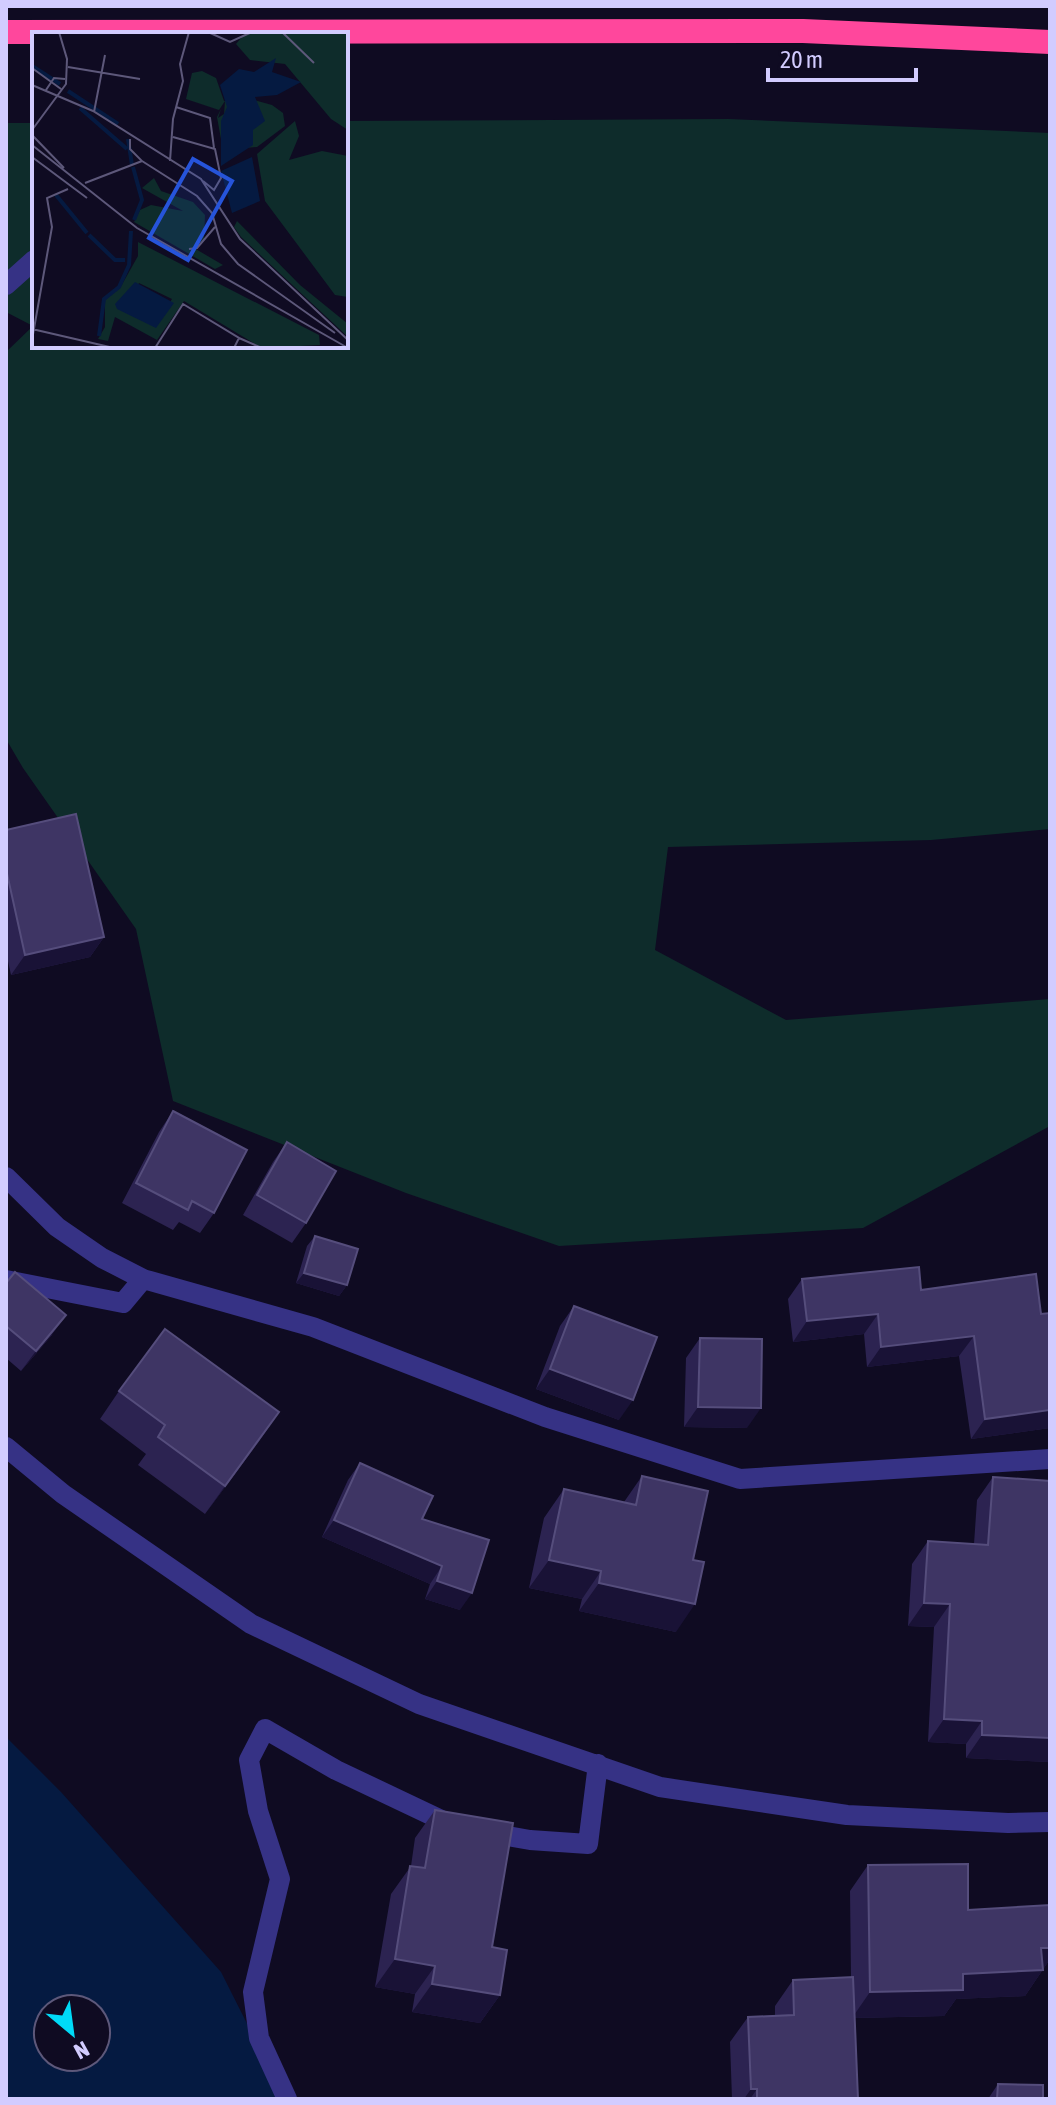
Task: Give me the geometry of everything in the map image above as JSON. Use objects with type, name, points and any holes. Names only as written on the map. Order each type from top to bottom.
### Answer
[{"type":"highway","points":[[6,32],[803,31],[1050,42]]},
{"type":"street","points":[[6,285],[32,262]]},
{"type":"street","points":[[6,1177],[57,1227],[102,1258],[143,1279],[313,1327],[545,1417],[740,1479],[1050,1459]]},
{"type":"street","points":[[6,1280],[123,1303],[143,1279]]},
{"type":"street","points":[[6,1447],[63,1494],[251,1624],[419,1704],[660,1787],[847,1815],[1008,1823],[1050,1822]]},
{"type":"street","points":[[287,2099],[259,2038],[253,1992],[280,1879],[258,1811],[249,1760],[265,1729],[336,1770],[449,1825],[530,1840],[588,1844],[598,1764]]},
{"type":"green space","points":[[728,119],[1050,133],[1050,829],[931,840],[668,847],[655,950],[786,1020],[1050,999],[1050,1126],[863,1228],[559,1246],[406,1193],[173,1101],[136,929],[6,739],[6,352],[32,327],[32,348],[348,348],[348,121]]},
{"type":"green space","points":[[6,123],[32,123],[32,325],[6,312]]},
{"type":"water","points":[[6,1737],[61,1792],[221,1972],[285,2099],[6,2099]]},
{"type":"building","points":[[76,814],[104,937],[25,955],[6,869],[6,830]]},
{"type":"building","points":[[173,1111],[247,1150],[214,1213],[192,1201],[188,1210],[136,1183]]},
{"type":"building","points":[[287,1142],[336,1171],[306,1223],[257,1195]]},
{"type":"building","points":[[315,1236],[358,1249],[347,1285],[304,1273]]},
{"type":"building","points":[[919,1267],[921,1290],[1036,1274],[1041,1314],[1050,1313],[1050,1410],[985,1419],[974,1336],[881,1347],[878,1314],[807,1321],[802,1279]]},
{"type":"building","points":[[15,1272],[66,1315],[36,1351],[6,1326],[6,1283]]},
{"type":"building","points":[[574,1306],[657,1337],[633,1400],[550,1369]]},
{"type":"building","points":[[165,1329],[279,1412],[225,1486],[158,1437],[165,1425],[119,1391]]},
{"type":"building","points":[[700,1338],[762,1339],[761,1408],[698,1407]]},
{"type":"building","points":[[360,1463],[433,1496],[422,1519],[489,1540],[472,1593],[437,1581],[442,1566],[334,1520]]},
{"type":"building","points":[[642,1476],[708,1491],[693,1560],[704,1562],[695,1604],[599,1583],[601,1571],[549,1560],[564,1489],[636,1505]]},
{"type":"building","points":[[993,1477],[1050,1481],[1050,1738],[982,1735],[982,1721],[944,1719],[950,1604],[924,1603],[928,1541],[988,1545]]},
{"type":"building","points":[[435,1810],[513,1823],[492,1947],[507,1950],[500,1995],[432,1984],[435,1966],[395,1959],[410,1866],[425,1868]]},
{"type":"building","points":[[968,1864],[968,1910],[1050,1905],[1050,1948],[1041,1948],[1043,1970],[963,1974],[963,1990],[870,1992],[868,1865]]},
{"type":"building","points":[[853,1977],[858,2099],[757,2099],[757,2089],[751,2089],[748,2017],[794,2015],[793,1980]]},
{"type":"building","points":[[998,2084],[1043,2085],[1043,2099],[997,2099]]}]
